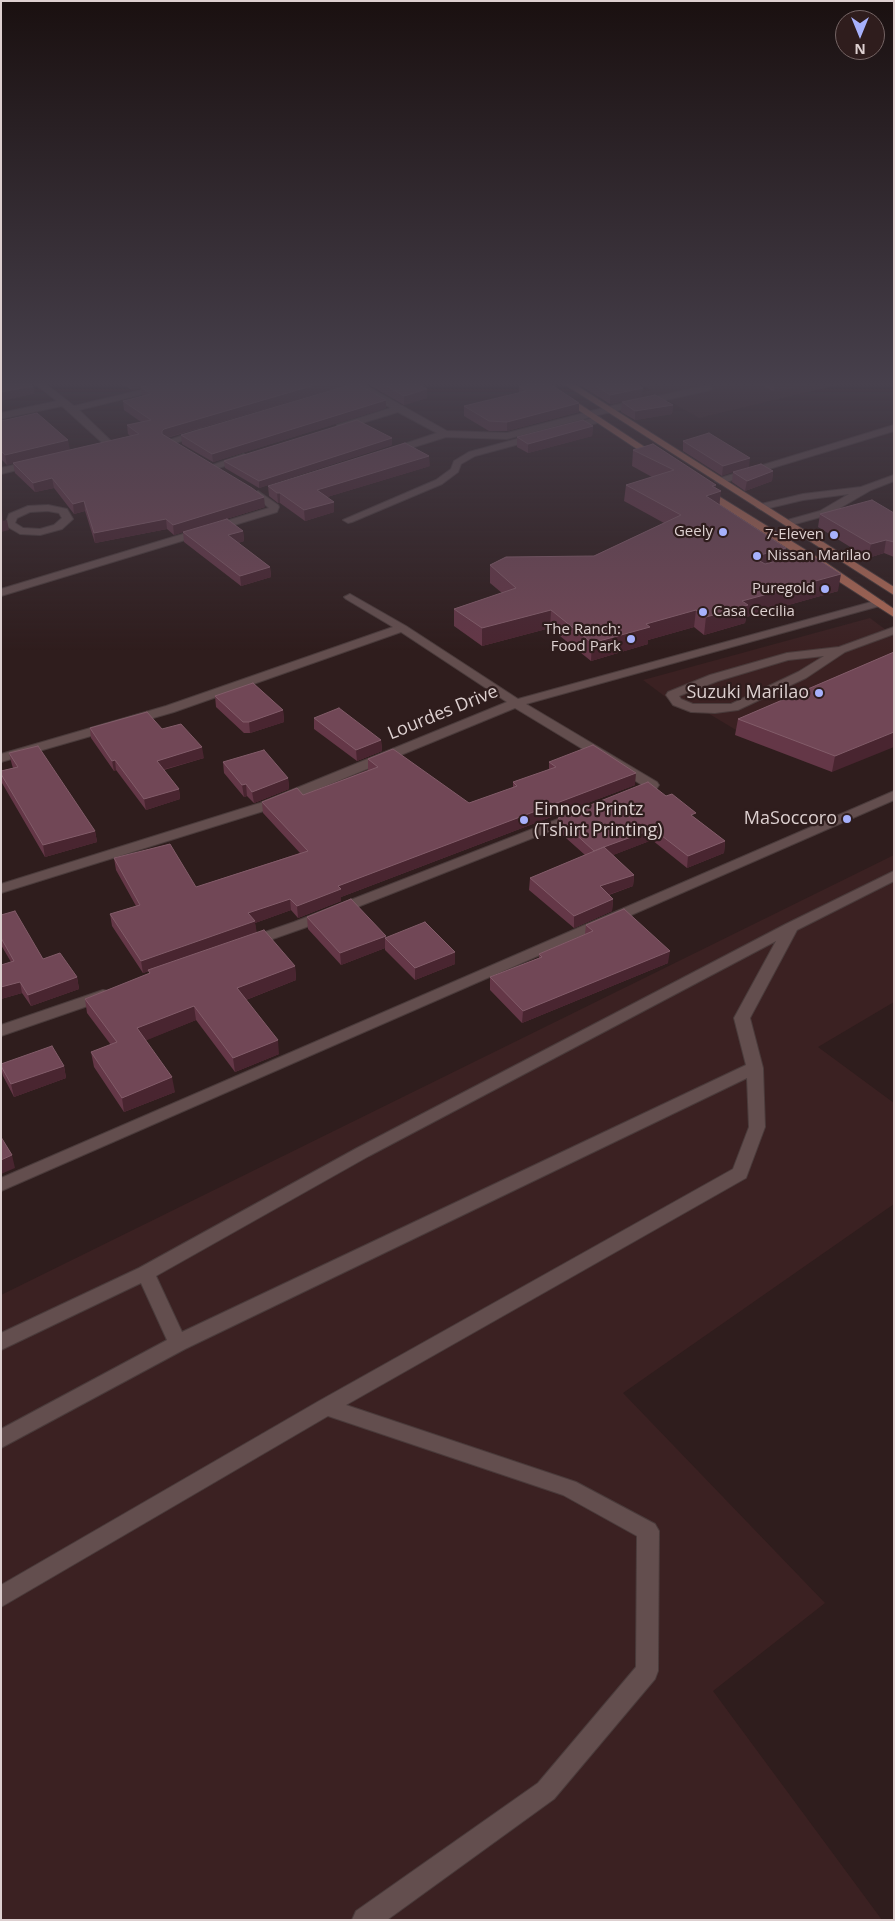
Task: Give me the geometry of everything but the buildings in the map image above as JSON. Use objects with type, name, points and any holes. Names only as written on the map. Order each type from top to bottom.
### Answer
[{"type":"highway","points":[[705,472],[894,592]]},
{"type":"highway","points":[[697,485],[818,562],[894,614]]},
{"type":"street","points":[[220,472],[228,476]]},
{"type":"street","points":[[348,520],[439,482],[452,472]]},
{"type":"street","points":[[720,481],[751,472]]},
{"type":"street","points":[[788,523],[824,513],[867,488],[894,478]]},
{"type":"street","points":[[760,507],[802,497],[867,488]]},
{"type":"street","points":[[1,593],[273,510],[274,506],[259,492]]},
{"type":"street","points":[[48,508],[64,512],[68,519],[58,528],[40,532],[20,531],[6,525],[13,516],[28,509],[48,508]]},
{"type":"street","points":[[800,566],[818,562]]},
{"type":"street","points":[[350,597],[402,628],[516,703],[652,785],[634,792]]},
{"type":"street","name":"Lourdes Drive","points":[[1,889],[265,806],[516,703],[879,604]]},
{"type":"street","points":[[1,758],[170,709],[402,628]]},
{"type":"street","points":[[841,650],[787,657],[714,678],[672,695],[677,702],[691,708],[715,709],[734,707],[802,675],[841,650],[894,630]]},
{"type":"street","points":[[1,1185],[894,796]]},
{"type":"street","points":[[234,948],[299,925],[589,810]]},
{"type":"street","points":[[1,1342],[145,1274],[363,1152],[790,927],[894,875]]},
{"type":"street","points":[[1,1596],[326,1407],[740,1173],[758,1127],[755,1068],[742,1018],[790,927]]},
{"type":"street","points":[[1,1031],[113,991]]},
{"type":"street","points":[[1,1439],[178,1343],[755,1068]]},
{"type":"street","points":[[145,1274],[178,1343]]},
{"type":"street","points":[[326,1407],[570,1488],[648,1531],[647,1671],[546,1791],[366,1920]]},
{"type":"shaded area","points":[[870,618],[894,636],[894,657],[736,730],[706,712],[683,710],[643,680]]},
{"type":"shaded area","points":[[894,855],[894,1002],[818,1047],[894,1103],[894,1204],[623,1393],[825,1603],[713,1691],[882,1920],[1,1920],[1,1295]]},
{"type":"place","name":"Geely","points":[[723,532]]},
{"type":"place","name":"7-Eleven","points":[[834,535]]},
{"type":"place","name":"Nissan Marilao","points":[[757,556]]},
{"type":"place","name":"Puregold","points":[[825,589]]},
{"type":"place","name":"Casa Cecilia","points":[[703,612]]},
{"type":"place","name":"The Ranch: Food Park","points":[[631,639]]},
{"type":"place","name":"Suzuki Marilao","points":[[819,693]]},
{"type":"place","name":"MaSoccoro","points":[[847,819]]},
{"type":"place","name":"Einnoc Printz (Tshirt Printing)","points":[[524,820]]}]
